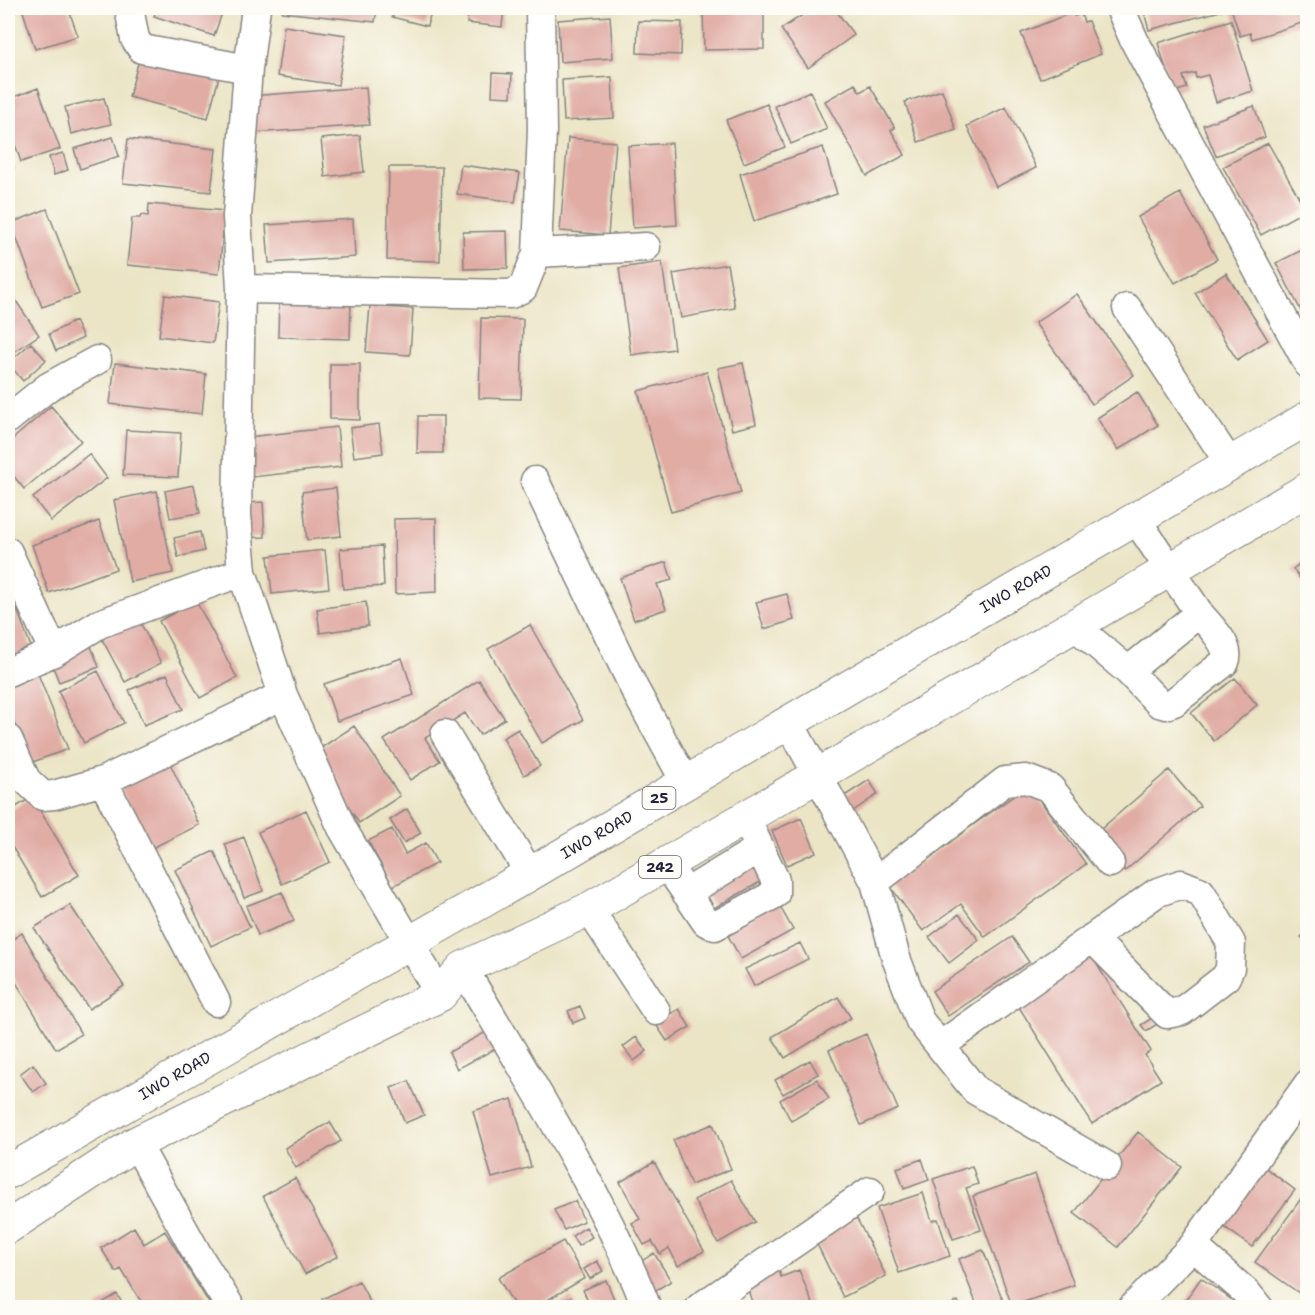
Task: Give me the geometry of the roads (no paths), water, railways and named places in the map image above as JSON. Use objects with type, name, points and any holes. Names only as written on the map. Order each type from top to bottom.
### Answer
[{"type":"main road","name":"IWO ROAD","points":[[8,1172],[530,874],[1308,418]]},
{"type":"main road","name":"242","points":[[8,1227],[136,1143],[440,995],[462,968],[589,909],[1308,489]]},
{"type":"street","points":[[129,8],[135,39],[142,49],[249,69]]},
{"type":"street","points":[[256,8],[237,216],[241,290],[237,515],[242,572],[283,695],[342,828],[440,995]]},
{"type":"street","points":[[241,290],[511,294],[523,288],[537,253],[542,130],[540,8]]},
{"type":"street","points":[[1120,8],[1134,40],[1221,205],[1308,364]]},
{"type":"street","points":[[537,253],[646,247]]},
{"type":"street","points":[[1128,308],[1230,464]]},
{"type":"street","points":[[8,419],[48,387],[97,360]]},
{"type":"street","points":[[535,481],[635,690],[686,783]]},
{"type":"street","points":[[1074,625],[1128,671],[1159,703],[1166,705],[1174,702],[1225,662],[1228,655],[1226,647],[1199,613],[1136,519]]},
{"type":"street","points":[[8,552],[54,652]]},
{"type":"street","points":[[8,672],[54,652],[99,624],[242,572]]},
{"type":"street","points":[[1128,671],[1199,613]]},
{"type":"street","points":[[8,739],[26,780],[43,796],[54,795],[103,781],[283,695]]},
{"type":"street","points":[[789,722],[875,882],[896,958],[920,1021],[975,1090],[1107,1166]]},
{"type":"street","points":[[445,734],[530,874]]},
{"type":"street","points":[[875,882],[1005,781],[1026,779],[1050,788],[1110,863]]},
{"type":"street","points":[[103,781],[216,1002]]},
{"type":"street","points":[[666,863],[706,922],[715,926],[775,894],[775,880],[745,817]]},
{"type":"street","points":[[686,893],[760,848]]},
{"type":"street","points":[[940,1046],[1092,938],[1156,893],[1181,884],[1201,892],[1231,943],[1230,968],[1226,977],[1182,1011],[1167,1014],[1092,938]]},
{"type":"street","points":[[589,909],[656,1011]]},
{"type":"street","points":[[462,968],[554,1123],[627,1258],[647,1308]]},
{"type":"street","points":[[1132,1308],[1193,1246],[1308,1084]]},
{"type":"street","points":[[136,1143],[199,1257],[231,1308]]},
{"type":"street","points":[[699,1308],[870,1191]]},
{"type":"street","points":[[1193,1246],[1246,1293],[1259,1308]]}]
